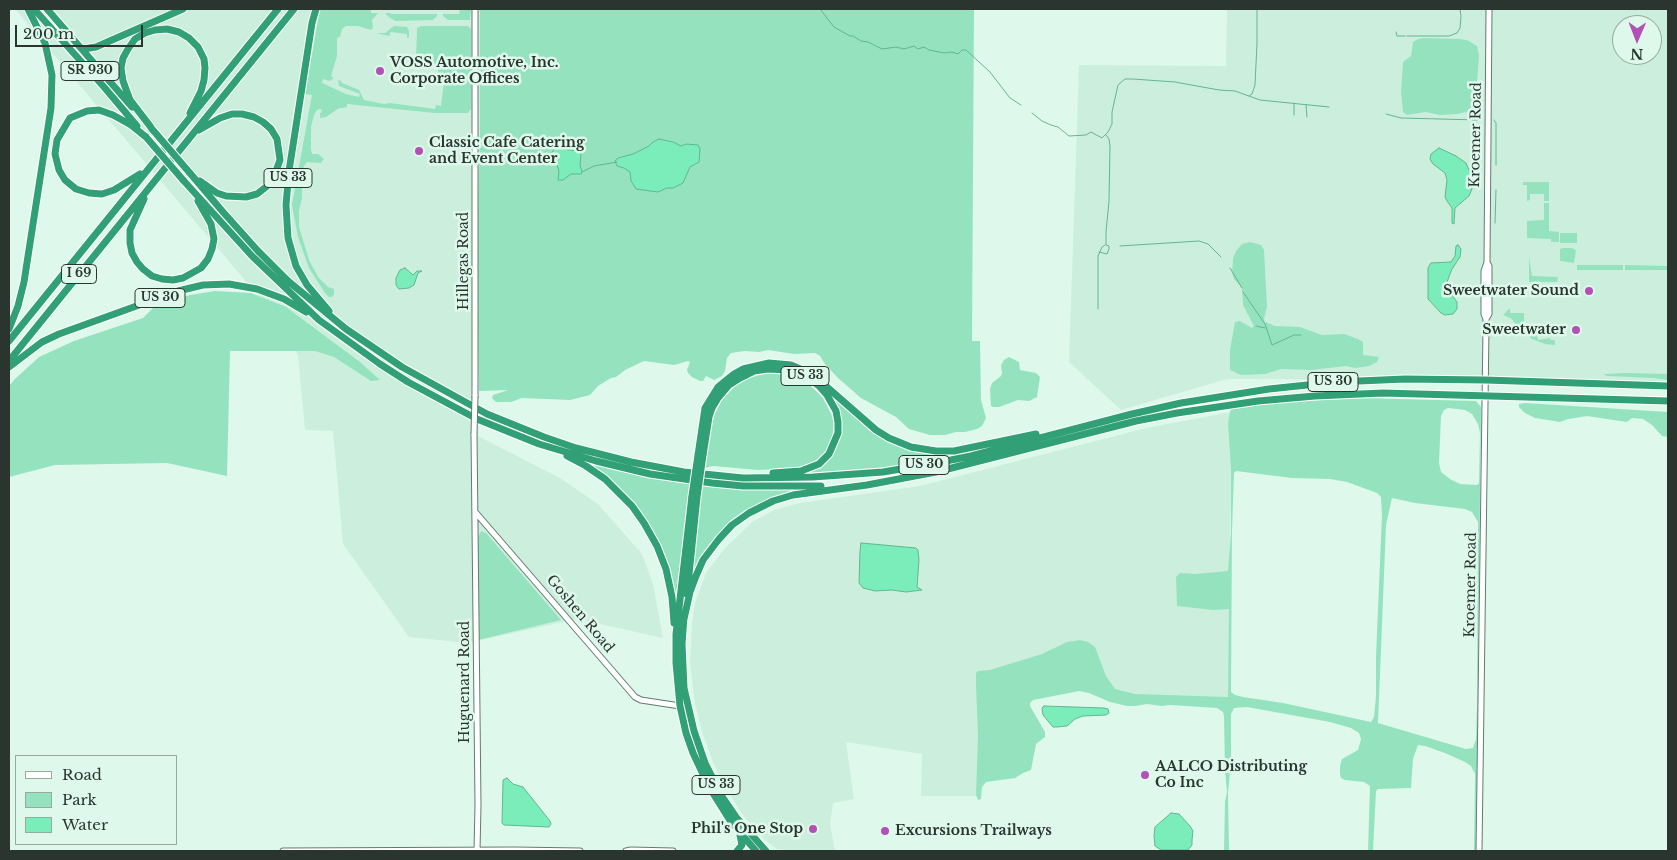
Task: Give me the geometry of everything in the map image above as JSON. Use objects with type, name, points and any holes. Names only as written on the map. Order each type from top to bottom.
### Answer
[{"type":"highway","points":[[9,328],[18,306],[24,282],[51,108],[52,75],[45,43],[28,9]]},
{"type":"highway","name":"SR 930","points":[[34,9],[145,136]]},
{"type":"highway","name":"SR 930","points":[[47,9],[151,128]]},
{"type":"highway","points":[[83,48],[96,47],[183,9]]},
{"type":"highway","name":"I 69","points":[[9,341],[278,9]]},
{"type":"highway","name":"I 69","points":[[9,362],[294,9]]},
{"type":"highway","name":"US 33","points":[[316,9],[312,23],[289,171],[286,205],[288,238],[296,266],[307,285],[346,329]]},
{"type":"highway","name":"US 30","points":[[186,121],[201,91],[205,68],[204,59],[198,47],[179,32],[167,29],[145,33],[135,40],[123,58],[121,68],[123,81],[130,100],[151,128],[223,212],[258,251],[311,302],[389,359],[487,414],[576,448],[631,462],[684,472],[743,478],[854,475],[909,468],[971,456],[1100,422],[1196,400],[1288,386],[1364,380],[1485,380],[1668,386]]},
{"type":"highway","points":[[147,169],[114,190],[102,194],[76,189],[65,180],[59,170],[55,154],[57,140],[70,118],[87,111],[99,110],[131,125],[145,136],[252,256],[283,288],[319,320]]},
{"type":"highway","points":[[191,173],[217,193],[235,198],[246,197],[257,194],[266,187],[273,179],[280,160],[277,139],[271,129],[254,117],[232,114],[220,118],[197,131]]},
{"type":"highway","points":[[150,187],[130,230],[132,253],[143,269],[152,276],[173,280],[193,274],[201,268],[208,260],[214,239],[211,224],[184,181]]},
{"type":"highway","name":"US 30","points":[[9,367],[42,342],[59,334],[178,291],[203,285],[229,284],[257,289],[284,299],[319,320],[380,364],[428,393],[477,419],[539,444],[625,468],[712,483],[769,487],[837,486],[886,481],[970,464],[1136,421],[1230,404],[1293,397],[1423,393],[1668,401]]},
{"type":"highway","points":[[700,455],[705,408],[718,387],[743,369],[769,363],[791,365],[806,370],[820,379],[876,430],[900,443],[926,450],[954,451],[1100,422]]},
{"type":"highway","name":"US 33","points":[[743,478],[757,474],[801,472],[819,464],[829,454],[838,433],[838,422],[836,411],[827,395],[819,386],[808,378],[788,370],[768,369],[754,371],[734,382],[722,393],[712,408],[700,455],[695,497],[682,644],[684,688],[694,731],[705,763],[723,798],[766,851]]},
{"type":"highway","name":"US 33","points":[[539,444],[576,460],[614,487],[637,512],[657,546],[666,569],[672,597],[680,706],[686,733],[698,766],[717,800],[756,851]]},
{"type":"highway","points":[[684,619],[690,592],[703,560],[719,538],[741,518],[760,506],[783,497],[886,481]]},
{"type":"highway","points":[[676,634],[695,497]]},
{"type":"highway","points":[[736,851],[742,847],[737,828]]},
{"type":"main road","name":"Hillegas Road","points":[[475,9],[474,434],[476,512]]},
{"type":"main road","name":"Kroemer Road","points":[[1478,851],[1486,319],[1489,314],[1490,294],[1489,266],[1486,262],[1489,9]]},
{"type":"main road","name":"Goshen Road","points":[[476,512],[635,697],[642,700],[680,706]]},
{"type":"main road","name":"Huguenard Road","points":[[476,512],[477,851]]},
{"type":"main road","points":[[283,851],[580,851]]},
{"type":"main road","points":[[626,851],[673,851]]},
{"type":"shaded area","points":[[15,9],[480,9],[477,255],[478,436],[560,478],[598,504],[642,554],[653,584],[663,638],[577,619],[468,643],[409,637],[343,544],[333,431],[305,430],[298,355],[271,311]]},
{"type":"shaded area","points":[[1227,9],[1489,9],[1489,11],[1496,9],[1668,9],[1668,384],[1490,380],[1227,379],[1121,410],[1069,362],[1079,65],[1226,66]]},
{"type":"shaded area","points":[[1231,412],[1230,702],[1129,699],[981,675],[978,796],[921,796],[922,754],[846,742],[854,799],[833,803],[830,824],[835,851],[777,849],[765,840],[745,818],[724,786],[702,732],[694,699],[690,661],[695,603],[706,573],[724,549],[752,522],[774,510],[800,503],[920,486],[1146,428]]},
{"type":"green space","points":[[320,9],[371,9],[371,13],[378,13],[372,20],[373,28],[371,30],[358,26],[346,26],[342,29],[340,37],[337,38],[337,56],[331,76],[334,78],[330,81],[323,79],[322,83],[346,94],[359,97],[360,94],[339,86],[338,81],[340,80],[342,83],[359,90],[364,100],[384,104],[390,103],[435,109],[436,105],[441,106],[444,77],[438,73],[438,67],[419,65],[416,62],[417,28],[421,26],[468,26],[471,29],[471,109],[468,113],[435,113],[347,104],[347,107],[339,108],[326,117],[320,118],[322,110],[320,109],[314,115],[311,127],[312,154],[318,154],[324,159],[321,163],[307,162],[304,166],[299,227],[309,260],[318,277],[328,287],[334,289],[332,297],[325,293],[309,268],[298,237],[292,205],[312,95],[305,94]]},
{"type":"green space","points":[[460,9],[471,9],[470,20],[448,20],[443,16],[443,14],[459,14]]},
{"type":"green space","points":[[480,9],[974,9],[972,341],[980,341],[981,400],[986,418],[982,426],[965,432],[945,435],[930,435],[909,429],[896,417],[861,398],[838,378],[820,356],[815,353],[794,354],[768,350],[731,353],[727,358],[725,371],[722,376],[714,380],[706,376],[703,381],[692,377],[688,373],[687,370],[690,362],[688,361],[674,365],[644,361],[598,386],[590,395],[570,400],[522,398],[511,402],[496,402],[492,398],[493,395],[508,390],[479,391],[477,255]]},
{"type":"green space","points":[[385,13],[437,14],[437,16],[433,20],[396,21]]},
{"type":"green space","points":[[394,26],[407,27],[409,37],[407,38],[407,34],[391,32],[389,36],[376,33],[385,33]]},
{"type":"green space","points":[[1423,38],[1467,40],[1477,46],[1479,55],[1476,98],[1471,111],[1440,115],[1426,112],[1407,115],[1403,112],[1401,92],[1403,63],[1411,56],[1413,42]]},
{"type":"green space","points":[[1523,182],[1549,182],[1549,201],[1544,201],[1544,194],[1530,194],[1530,200],[1527,201],[1527,185],[1523,185]]},
{"type":"green space","points":[[1544,203],[1549,203],[1549,231],[1559,232],[1559,242],[1551,242],[1551,239],[1527,238],[1527,221],[1544,220]]},
{"type":"green space","points":[[1560,233],[1577,233],[1577,243],[1560,243]]},
{"type":"green space","points":[[1250,242],[1261,245],[1264,250],[1267,307],[1265,322],[1275,326],[1300,327],[1322,335],[1344,334],[1358,339],[1363,342],[1363,355],[1379,357],[1377,362],[1369,366],[1355,368],[1346,366],[1311,370],[1281,369],[1265,374],[1241,375],[1230,370],[1230,350],[1235,322],[1240,321],[1252,328],[1254,326],[1243,305],[1242,288],[1234,279],[1232,273],[1233,259],[1236,251],[1242,244]]},
{"type":"green space","points":[[1560,249],[1576,250],[1574,263],[1560,261]]},
{"type":"green space","points":[[1529,257],[1532,276],[1558,277],[1557,282],[1529,282]]},
{"type":"green space","points":[[1577,265],[1623,265],[1623,270],[1577,270]]},
{"type":"green space","points":[[1625,265],[1668,266],[1668,270],[1625,270]]},
{"type":"green space","points":[[215,291],[251,293],[286,307],[360,362],[380,380],[371,381],[334,357],[315,351],[230,351],[227,476],[167,463],[55,465],[9,477],[9,386],[39,357],[74,341],[143,318],[156,305],[190,295]]},
{"type":"green space","points":[[1510,308],[1510,313],[1524,313],[1524,324],[1527,325],[1526,333],[1522,327],[1518,328],[1512,319],[1503,315]]},
{"type":"green space","points":[[1532,326],[1535,326],[1538,340],[1550,338],[1555,340],[1555,345],[1545,344],[1532,339],[1529,336]]},
{"type":"green space","points":[[1009,357],[1019,362],[1020,370],[1036,373],[1040,377],[1037,397],[1029,401],[1018,400],[999,407],[993,407],[991,406],[990,389],[992,383],[1001,376],[1001,365]]},
{"type":"green space","points":[[772,373],[797,378],[811,386],[823,398],[832,416],[834,425],[832,438],[825,453],[813,463],[799,468],[758,470],[713,466],[704,468],[714,416],[722,400],[735,386],[747,379]]},
{"type":"green space","points":[[1603,374],[1668,374],[1668,380],[1607,376]]},
{"type":"green space","points":[[831,395],[870,431],[900,447],[935,455],[969,452],[890,467],[807,473],[818,469],[826,463],[834,453],[840,440],[841,418],[838,406]]},
{"type":"green space","points":[[1358,398],[1476,401],[1481,407],[1476,851],[1474,851],[1475,774],[1471,766],[1465,762],[1445,753],[1418,745],[1413,759],[1411,788],[1378,789],[1376,791],[1373,851],[1368,851],[1370,786],[1364,782],[1345,780],[1341,778],[1340,774],[1342,759],[1358,750],[1361,739],[1359,733],[1351,728],[1330,722],[1247,707],[1234,708],[1231,714],[1231,761],[1228,793],[1229,851],[1224,851],[1227,792],[1224,716],[1223,712],[1217,708],[1147,704],[1127,706],[1079,691],[1033,700],[1030,706],[1045,732],[1045,737],[1036,744],[1031,770],[1015,778],[986,782],[982,787],[981,799],[978,800],[976,795],[978,737],[976,673],[978,671],[990,670],[1042,654],[1067,642],[1080,640],[1088,642],[1095,647],[1106,676],[1115,689],[1135,694],[1228,697],[1229,609],[1213,610],[1177,606],[1176,577],[1180,573],[1195,574],[1228,571],[1231,533],[1231,469],[1228,423],[1231,408],[1288,402]],"holes":[[[1448,408],[1465,410],[1472,414],[1478,424],[1480,433],[1479,483],[1477,485],[1460,484],[1441,472],[1439,463],[1441,416],[1444,410]],[[1236,471],[1292,478],[1330,479],[1347,482],[1377,493],[1381,497],[1376,696],[1374,717],[1371,722],[1283,703],[1243,697],[1231,692],[1234,473]],[[1392,498],[1415,503],[1465,509],[1472,512],[1478,522],[1477,704],[1476,739],[1473,748],[1466,749],[1378,723],[1386,525]]]},
{"type":"green space","points":[[1519,404],[1668,412],[1668,437],[1662,436],[1652,425],[1643,419],[1632,418],[1627,422],[1587,416],[1560,422],[1535,418],[1525,413],[1519,407]]},
{"type":"green space","points":[[593,465],[690,484],[676,596],[674,596],[652,533],[592,467]]},
{"type":"green space","points":[[701,485],[798,490],[745,512],[693,574]]},
{"type":"green space","points":[[481,531],[486,533],[561,620],[478,640],[478,537]]},
{"type":"water","points":[[659,139],[681,146],[686,144],[698,145],[700,149],[699,162],[690,167],[683,183],[673,188],[667,188],[658,192],[636,189],[631,181],[630,172],[617,166],[615,161],[618,158],[633,154],[649,146]]},
{"type":"water","points":[[556,146],[581,153],[581,174],[571,174],[563,180],[558,180],[559,171],[555,160],[550,156]]},
{"type":"water","points":[[1439,148],[1466,163],[1472,177],[1472,189],[1469,196],[1455,208],[1454,224],[1452,223],[1452,208],[1445,197],[1447,180],[1445,173],[1433,164],[1430,159],[1431,154]]},
{"type":"water","points":[[1458,245],[1461,249],[1460,257],[1452,269],[1447,282],[1449,291],[1457,302],[1457,309],[1453,314],[1445,315],[1428,299],[1428,268],[1431,263],[1451,262]]},
{"type":"water","points":[[405,268],[413,275],[417,271],[422,271],[418,273],[414,285],[409,288],[399,289],[396,285],[396,278],[400,270]]},
{"type":"water","points":[[861,543],[916,548],[919,560],[917,587],[922,590],[906,592],[892,590],[875,591],[863,588],[859,583]]},
{"type":"water","points":[[1044,706],[1104,708],[1108,709],[1109,713],[1106,715],[1083,716],[1075,719],[1067,726],[1053,727],[1043,715],[1042,708]]},
{"type":"water","points":[[507,778],[513,784],[523,787],[550,821],[549,827],[504,825],[502,823],[503,780]]},
{"type":"water","points":[[1171,813],[1179,814],[1193,831],[1192,845],[1188,850],[1161,850],[1155,846],[1155,827]]},
{"type":"waterway","points":[[820,9],[834,27],[850,36],[882,49],[896,47],[904,49],[914,46],[918,49],[924,47],[929,50],[958,54],[962,50],[966,50],[990,72],[1010,98],[1021,105]]},
{"type":"waterway","points":[[1249,96],[1252,94],[1255,85],[1257,9]]},
{"type":"waterway","points":[[1407,36],[1449,36],[1457,33],[1460,28],[1460,9]]},
{"type":"waterway","points":[[1396,32],[1397,36],[1405,36]]},
{"type":"waterway","points":[[1032,113],[1042,121],[1058,127],[1069,136],[1086,135],[1091,132],[1102,138],[1112,124],[1112,112],[1118,85],[1125,79],[1175,82],[1235,91],[1260,100],[1329,107]]},
{"type":"waterway","points":[[1294,103],[1294,115]]},
{"type":"waterway","points":[[1306,105],[1307,117]]},
{"type":"waterway","points":[[1386,114],[1401,118],[1479,120]]},
{"type":"waterway","points":[[1494,120],[1496,123],[1496,165]]},
{"type":"waterway","points":[[1099,252],[1107,254],[1109,249],[1109,246],[1106,245],[1106,232],[1109,201],[1110,146],[1106,135]]},
{"type":"waterway","points":[[582,172],[594,166],[617,162]]},
{"type":"waterway","points":[[1495,223],[1496,190]]},
{"type":"waterway","points":[[1120,246],[1199,241],[1208,244],[1221,257]]},
{"type":"waterway","points":[[1098,309],[1098,256],[1105,245]]},
{"type":"waterway","points":[[1230,268],[1242,288]]},
{"type":"waterway","points":[[1243,292],[1265,324],[1272,345],[1294,335],[1301,335]]},
{"type":"waterway","points":[[1256,326],[1265,328]]},
{"type":"place","name":"VOSS Automotive, Inc. Corporate Offices","points":[[380,71]]},
{"type":"place","name":"Classic Cafe Catering and Event Center","points":[[419,151]]},
{"type":"place","name":"Sweetwater Sound","points":[[1589,291]]},
{"type":"place","name":"Sweetwater","points":[[1576,330]]},
{"type":"place","name":"AALCO Distributing Co Inc","points":[[1145,775]]},
{"type":"place","name":"Phil's One Stop","points":[[813,829]]},
{"type":"place","name":"Excursions Trailways","points":[[885,831]]}]
